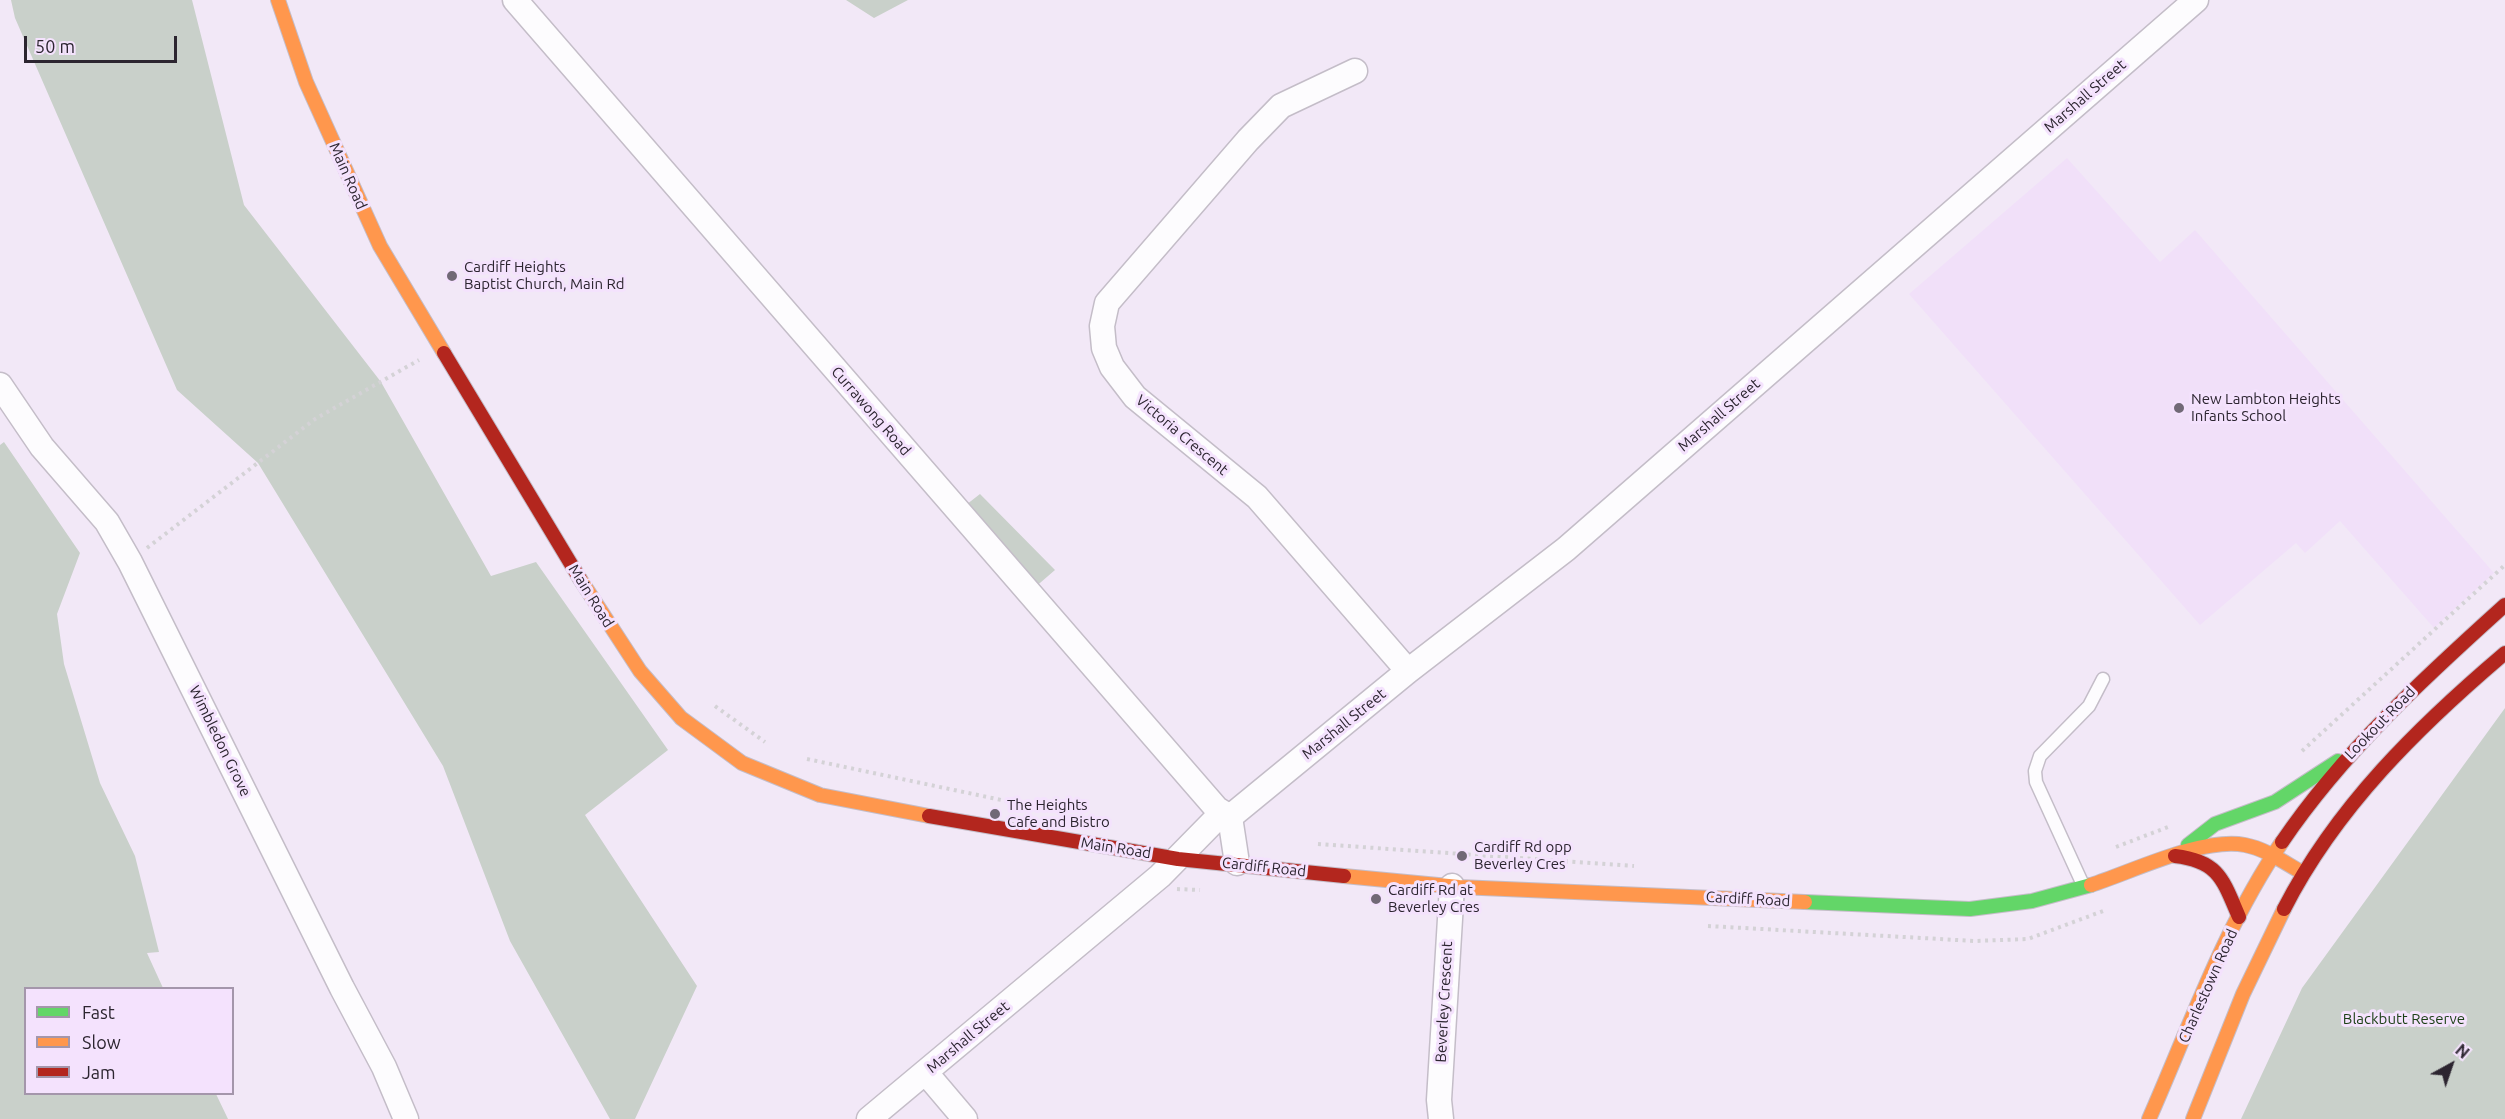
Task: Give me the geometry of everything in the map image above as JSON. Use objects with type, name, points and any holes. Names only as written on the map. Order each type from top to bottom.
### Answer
[{"type":"main road","name":"Main Road","points":[[278,0],[306,82],[380,246],[596,606],[640,671],[681,718],[742,763],[820,795],[1005,830],[1178,859]]},
{"type":"main road","name":"Lookout Road","points":[[2273,855],[2304,810],[2349,753],[2402,699],[2505,605]]},
{"type":"main road","points":[[2193,1119],[2271,933],[2303,873],[2363,791],[2449,702],[2505,653]]},
{"type":"main road","points":[[2175,856],[2215,824],[2275,802],[2302,787],[2349,753]]},
{"type":"main road","name":"Cardiff Road","points":[[1178,859],[1237,863],[1452,886],[1938,909],[2013,905],[2085,888],[2175,856],[2218,844],[2237,844],[2273,855],[2303,873]]},
{"type":"main road","name":"Charlestown Road","points":[[2149,1119],[2239,916],[2273,855]]},
{"type":"main road","points":[[2175,856],[2202,860],[2216,870],[2230,890],[2239,916]]},
{"type":"street","name":"Currawong Road","points":[[515,0],[1217,809],[1230,817]]},
{"type":"street","name":"Marshall Street","points":[[869,1119],[1178,859],[1215,820],[1230,817],[1408,671],[1566,549],[2196,0]]},
{"type":"street","name":"Victoria Crescent","points":[[1355,71],[1281,106],[1137,265],[1107,303],[1102,326],[1104,348],[1112,368],[1135,397],[1257,497],[1408,671]]},
{"type":"street","name":"Wimbledon Grove","points":[[0,385],[42,447],[107,522],[130,562],[331,967],[384,1067],[406,1119]]},
{"type":"street","points":[[1230,817],[1237,863]]},
{"type":"street","name":"Beverley Crescent","points":[[1441,1119],[1439,1100],[1452,886]]},
{"type":"street","points":[[926,1073],[965,1119]]},
{"type":"lane","points":[[2085,888],[2036,782],[2035,771],[2040,756],[2090,706],[2103,679]]},
{"type":"path","points":[[130,562],[315,419],[441,348]]},
{"type":"path","points":[[2294,758],[2505,565]]},
{"type":"path","points":[[715,706],[768,745]]},
{"type":"path","points":[[797,757],[1018,804]]},
{"type":"path","points":[[2106,851],[2170,826]]},
{"type":"path","points":[[1309,844],[1638,866]]},
{"type":"shaded area","name":"New Lambton Heights Infants School","points":[[2067,158],[2160,262],[2195,230],[2494,573],[2434,628],[2340,521],[2305,553],[2296,543],[2200,625],[1909,294]]},
{"type":"green space","points":[[11,0],[192,0],[244,205],[381,382],[491,576],[536,562],[668,750],[585,815],[697,986],[635,1119],[610,1119],[510,941],[443,766],[258,463],[177,390],[15,18]]},
{"type":"green space","points":[[846,0],[908,0],[874,18]]},
{"type":"green space","points":[[4,442],[80,553],[57,614],[64,664],[100,783],[135,856],[159,952],[147,953],[163,987],[24,987],[24,1095],[216,1095],[228,1119],[0,1119],[0,445]]},
{"type":"green space","points":[[980,494],[1055,570],[1033,589],[962,508]]},
{"type":"green space","name":"Blackbutt Reserve","points":[[2505,708],[2505,1119],[2241,1119],[2302,988]]},
{"type":"traffic: fast","points":[[2188,845],[2215,824],[2275,802],[2338,761]]},
{"type":"traffic: fast","points":[[1805,902],[1970,909],[2032,901],[2091,885]]},
{"type":"traffic: slow","points":[[278,0],[306,82],[380,246],[444,353]]},
{"type":"traffic: slow","points":[[580,579],[640,671],[681,718],[742,763],[820,795],[929,816]]},
{"type":"traffic: slow","points":[[2149,1119],[2225,942],[2261,874],[2282,842]]},
{"type":"traffic: slow","points":[[2091,885],[2189,850],[2228,844],[2245,845],[2260,850],[2303,873]]},
{"type":"traffic: slow","points":[[1344,876],[1459,887],[1805,902]]},
{"type":"traffic: slow","points":[[2193,1119],[2243,994],[2284,909]]},
{"type":"traffic: jam","points":[[444,353],[580,579]]},
{"type":"traffic: jam","points":[[2282,842],[2331,777],[2386,717],[2505,605]]},
{"type":"traffic: jam","points":[[2284,909],[2328,836],[2354,802],[2411,739],[2505,653]]},
{"type":"traffic: jam","points":[[929,816],[1178,859],[1344,876]]},
{"type":"traffic: jam","points":[[2175,856],[2201,862],[2218,874],[2239,917]]},
{"type":"place","name":"Cardiff Heights Baptist Church, Main Rd","points":[[452,276]]},
{"type":"place","name":"New Lambton Heights Infants School","points":[[2179,408]]},
{"type":"place","name":"The Heights Cafe and Bistro","points":[[995,814]]},
{"type":"place","name":"Cardiff Rd opp Beverley Cres","points":[[1462,856]]},
{"type":"place","name":"Cardiff Rd at Beverley Cres","points":[[1376,899]]}]
